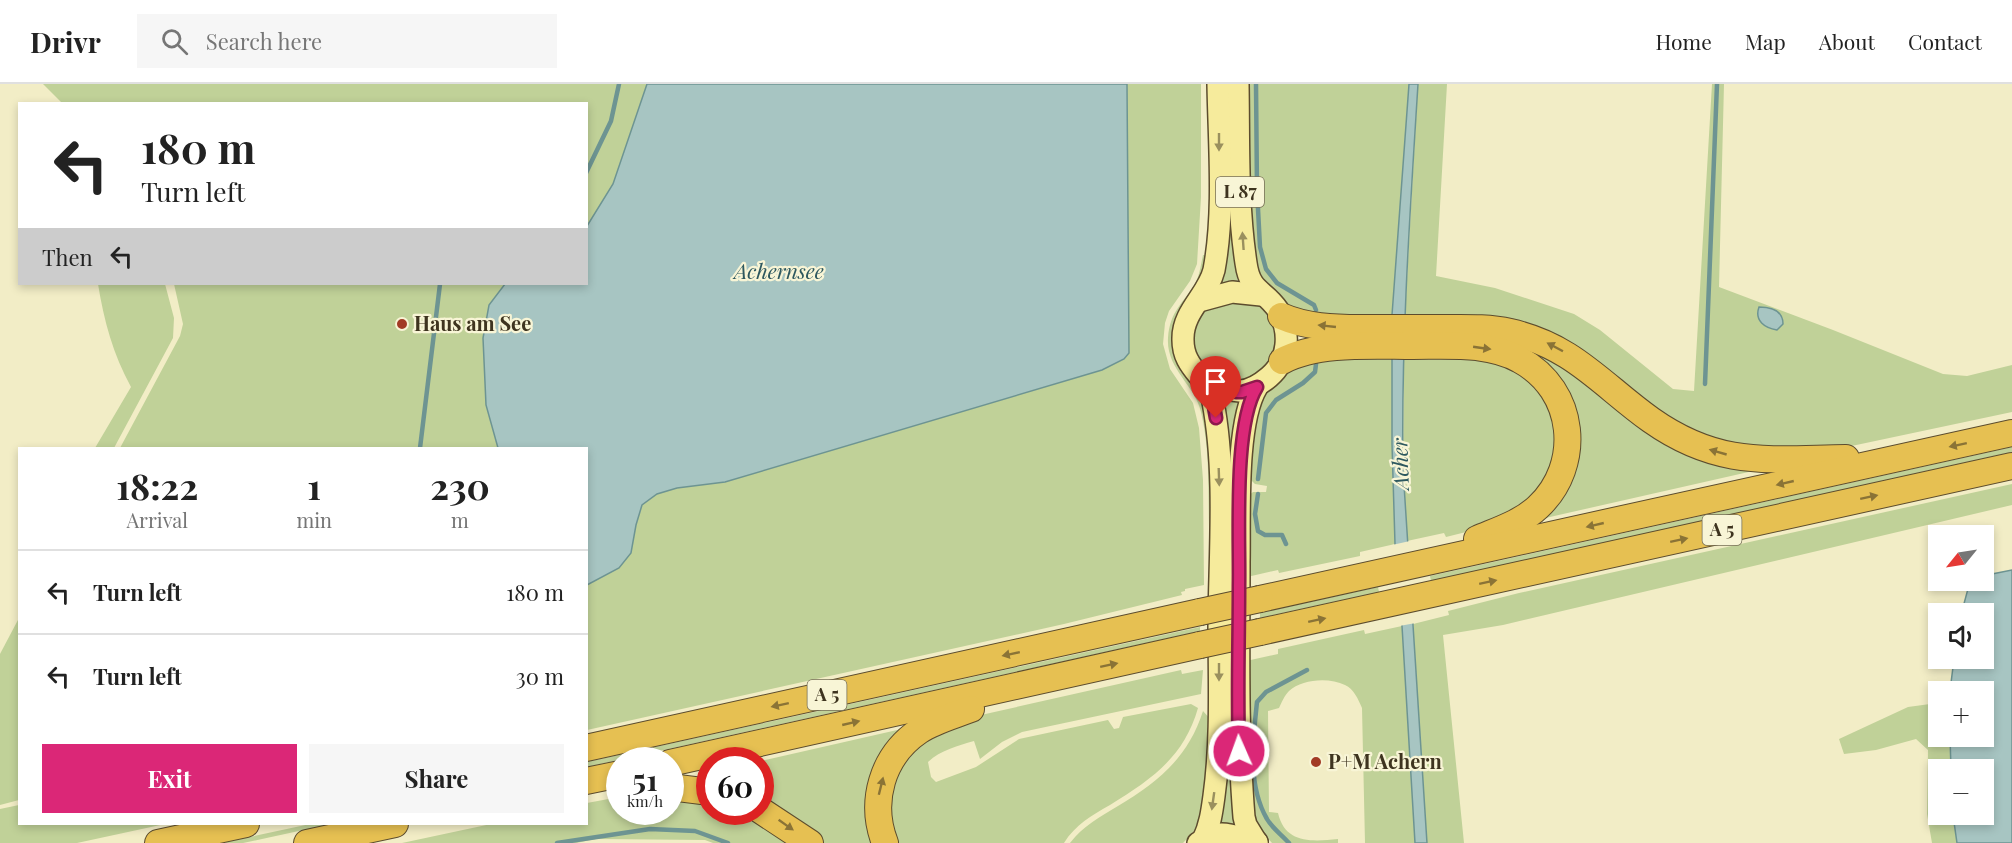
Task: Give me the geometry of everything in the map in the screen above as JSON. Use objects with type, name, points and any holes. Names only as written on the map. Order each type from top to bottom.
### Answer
[{"type":"highway","points":[[1281,316],[1294,321],[1374,337],[1423,337],[1502,330],[1545,342],[1578,361],[1665,429],[1695,444],[1730,456],[1779,460],[1904,456]]},
{"type":"highway","points":[[1282,361],[1295,355],[1374,337]]},
{"type":"highway","points":[[1423,337],[1502,352],[1524,362],[1542,376],[1556,394],[1565,414],[1568,437],[1566,461],[1560,477],[1536,509],[1508,526],[1426,562]]},
{"type":"highway","name":"A 5","points":[[588,748],[2012,433]]},
{"type":"highway","name":"A 5","points":[[684,760],[2012,466]]},
{"type":"highway","points":[[885,843],[879,817],[879,789],[886,769],[903,745],[929,726],[1052,678]]},
{"type":"highway","points":[[588,781],[606,777]]},
{"type":"highway","points":[[588,791],[606,790]]},
{"type":"highway","points":[[774,817],[810,843]]},
{"type":"highway","points":[[158,843],[241,825]]},
{"type":"highway","points":[[307,843],[390,825]]},
{"type":"main road","name":"L 87","points":[[1199,301],[1212,278],[1219,220],[1218,84]]},
{"type":"main road","name":"L 87","points":[[1238,84],[1244,254],[1248,276],[1261,295]]},
{"type":"main road","points":[[1201,841],[1212,813],[1217,762],[1220,493],[1213,400],[1210,390],[1188,363],[1183,342],[1186,320],[1199,301],[1232,292],[1261,295],[1274,305],[1286,329],[1287,340],[1282,361],[1272,374],[1257,387],[1250,400],[1240,481],[1238,715],[1244,817],[1257,843]]},
{"type":"main road","points":[[1202,380],[1236,392],[1257,387]]},
{"type":"main road","points":[[1201,841],[1218,833],[1257,843]]},
{"type":"green space","points":[[43,84],[647,84],[613,184],[588,224],[588,102],[61,102]]},
{"type":"green space","points":[[1127,84],[1201,84],[1201,197],[1197,264],[1190,281],[1169,311],[1163,344],[1170,369],[1193,403],[1199,428],[1203,480],[1204,585],[1185,589],[1181,592],[1182,595],[1064,624],[588,730],[588,584],[619,568],[631,553],[642,505],[657,494],[677,488],[725,482],[1102,370],[1124,359],[1129,353]]},
{"type":"green space","points":[[1245,84],[1409,84],[1392,315],[1367,315],[1341,319],[1290,308],[1262,280],[1257,270],[1249,212]]},
{"type":"green space","points":[[1418,84],[1447,84],[1436,276],[1495,288],[1574,314],[1600,330],[1673,389],[1694,391],[1712,84],[1724,84],[1719,287],[1943,374],[1967,376],[2012,365],[2012,412],[1828,451],[1706,443],[1610,379],[1431,315],[1405,315]]},
{"type":"green space","points":[[1231,199],[1238,284],[1221,286]]},
{"type":"green space","points":[[1203,255],[1207,255],[1198,286],[1183,304],[1174,322],[1172,343],[1175,360],[1181,372],[1201,396],[1208,425],[1212,525],[1209,527],[1207,455],[1201,412],[1193,393],[1171,359],[1168,338],[1169,328],[1175,314],[1196,282]]},
{"type":"green space","points":[[98,285],[165,285],[174,318],[173,338],[115,447],[96,447],[131,387],[119,362],[103,311]]},
{"type":"green space","points":[[174,285],[504,285],[489,305],[486,405],[498,447],[121,447],[180,336],[183,324]]},
{"type":"green space","points":[[1220,301],[1256,304],[1268,317],[1275,334],[1274,351],[1265,367],[1236,385],[1207,370],[1195,349],[1196,325],[1207,310]]},
{"type":"green space","points":[[1518,341],[1753,471],[1541,519],[1570,413]]},
{"type":"green space","points":[[1475,353],[1533,375],[1562,437],[1537,500],[1470,531],[1446,537],[1444,533],[1407,541],[1403,469],[1404,358]]},
{"type":"green space","points":[[1310,358],[1392,358],[1395,544],[1360,552],[1360,556],[1279,573],[1278,570],[1247,577],[1248,496],[1253,492],[1266,492],[1267,486],[1255,484],[1249,478],[1255,416],[1263,397],[1289,370]]},
{"type":"green space","points":[[1224,396],[1240,400],[1231,746],[1235,829],[1219,827],[1227,460]]},
{"type":"green space","points":[[2012,447],[2012,452],[1431,581],[1430,576]]},
{"type":"green space","points":[[2012,484],[2012,505],[1503,625],[1443,635],[1464,843],[1427,843],[1413,624],[1449,615],[1448,611],[1519,593]]},
{"type":"green space","points":[[1378,587],[1379,592],[1260,618],[1260,613]]},
{"type":"green space","points":[[18,620],[18,800],[0,805],[0,654]]},
{"type":"green space","points":[[1402,626],[1415,843],[1365,843],[1362,708],[1348,687],[1339,682],[1316,680],[1294,687],[1286,695],[1279,708],[1268,711],[1269,812],[1278,813],[1281,823],[1293,835],[1309,840],[1338,839],[1338,843],[1272,843],[1258,827],[1253,814],[1246,661],[1278,654],[1278,649],[1364,630],[1365,634]]},
{"type":"green space","points":[[1200,627],[1200,631],[677,747],[655,747]]},
{"type":"green space","points":[[1181,670],[1182,674],[1203,670],[1201,694],[1022,732],[1002,742],[980,759],[974,741],[944,751],[928,762],[931,777],[936,782],[976,767],[1019,739],[1108,720],[1114,729],[1119,728],[1123,717],[1191,704],[1198,708],[1184,740],[1164,765],[1140,786],[1084,821],[1064,843],[891,843],[885,817],[902,755],[963,719]]},
{"type":"green space","points":[[1928,704],[1928,747],[1950,747],[1951,759],[1928,759],[1928,820],[1927,814],[1928,750],[1916,739],[1876,750],[1844,754],[1839,739],[1908,707]]},
{"type":"green space","points":[[1203,711],[1211,720],[1207,784],[1198,827],[1183,843],[1070,843],[1098,818],[1159,778],[1189,742]]},
{"type":"green space","points":[[906,728],[878,843],[820,843],[774,812],[774,758]]},
{"type":"green space","points":[[606,758],[606,763],[588,767],[588,762]]},
{"type":"green space","points":[[684,795],[696,796],[696,825],[770,825],[800,843],[596,839],[576,843],[402,843],[486,825],[588,825],[588,803],[606,799],[606,825],[684,825]]},
{"type":"green space","points":[[18,805],[18,825],[160,825],[77,843],[0,843],[0,809]]},
{"type":"green space","points":[[305,825],[326,825],[243,843],[222,843]]},
{"type":"green space","points":[[1929,825],[1954,825],[1957,843],[1932,843]]},
{"type":"water","name":"Achernsee","points":[[647,84],[1127,84],[1129,353],[1124,359],[1102,370],[725,482],[677,488],[657,494],[642,505],[631,553],[619,568],[588,584],[588,447],[498,447],[486,405],[483,338],[489,305],[504,285],[588,285],[588,224],[613,184]]},
{"type":"water","name":"Acher","points":[[1409,84],[1418,84],[1405,325],[1403,469],[1427,843],[1415,843],[1395,544],[1392,444],[1392,315]]},
{"type":"water","points":[[1759,307],[1778,312],[1783,324],[1777,330],[1765,326],[1759,320]]},
{"type":"water","points":[[2012,570],[2012,843],[1957,843],[1954,825],[1994,825],[1994,759],[1951,759],[1950,747],[1994,747],[1994,681],[1951,681],[1953,669],[1994,669],[1994,603],[1964,603],[1967,591],[1994,591],[1994,574]]},
{"type":"pier","points":[[1410,541],[1416,623],[1399,626],[1392,545]]},
{"type":"waterway","points":[[588,169],[611,121],[619,84]]},
{"type":"waterway","points":[[1256,84],[1260,247],[1266,269],[1277,283],[1314,305],[1316,310]]},
{"type":"waterway","points":[[1705,384],[1717,84]]},
{"type":"waterway","points":[[420,447],[440,285]]},
{"type":"waterway","points":[[1258,479],[1266,413],[1276,400],[1303,383],[1315,372],[1316,364]]},
{"type":"waterway","points":[[1258,494],[1255,514],[1258,531],[1265,535],[1282,535],[1286,544]]},
{"type":"waterway","points":[[1289,843],[1267,819],[1256,792],[1253,762],[1255,716],[1257,702],[1266,692],[1307,670]]},
{"type":"waterway","points":[[557,843],[650,829],[695,831],[728,843]]},
{"type":"place","name":"Haus am See","points":[[402,324]]},
{"type":"place","name":"P+M Achern","points":[[1316,762]]},
{"type":"route","points":[[1216,418],[1212,395],[1202,380],[1236,392],[1257,387],[1250,400],[1247,415],[1240,481],[1239,751]]}]
